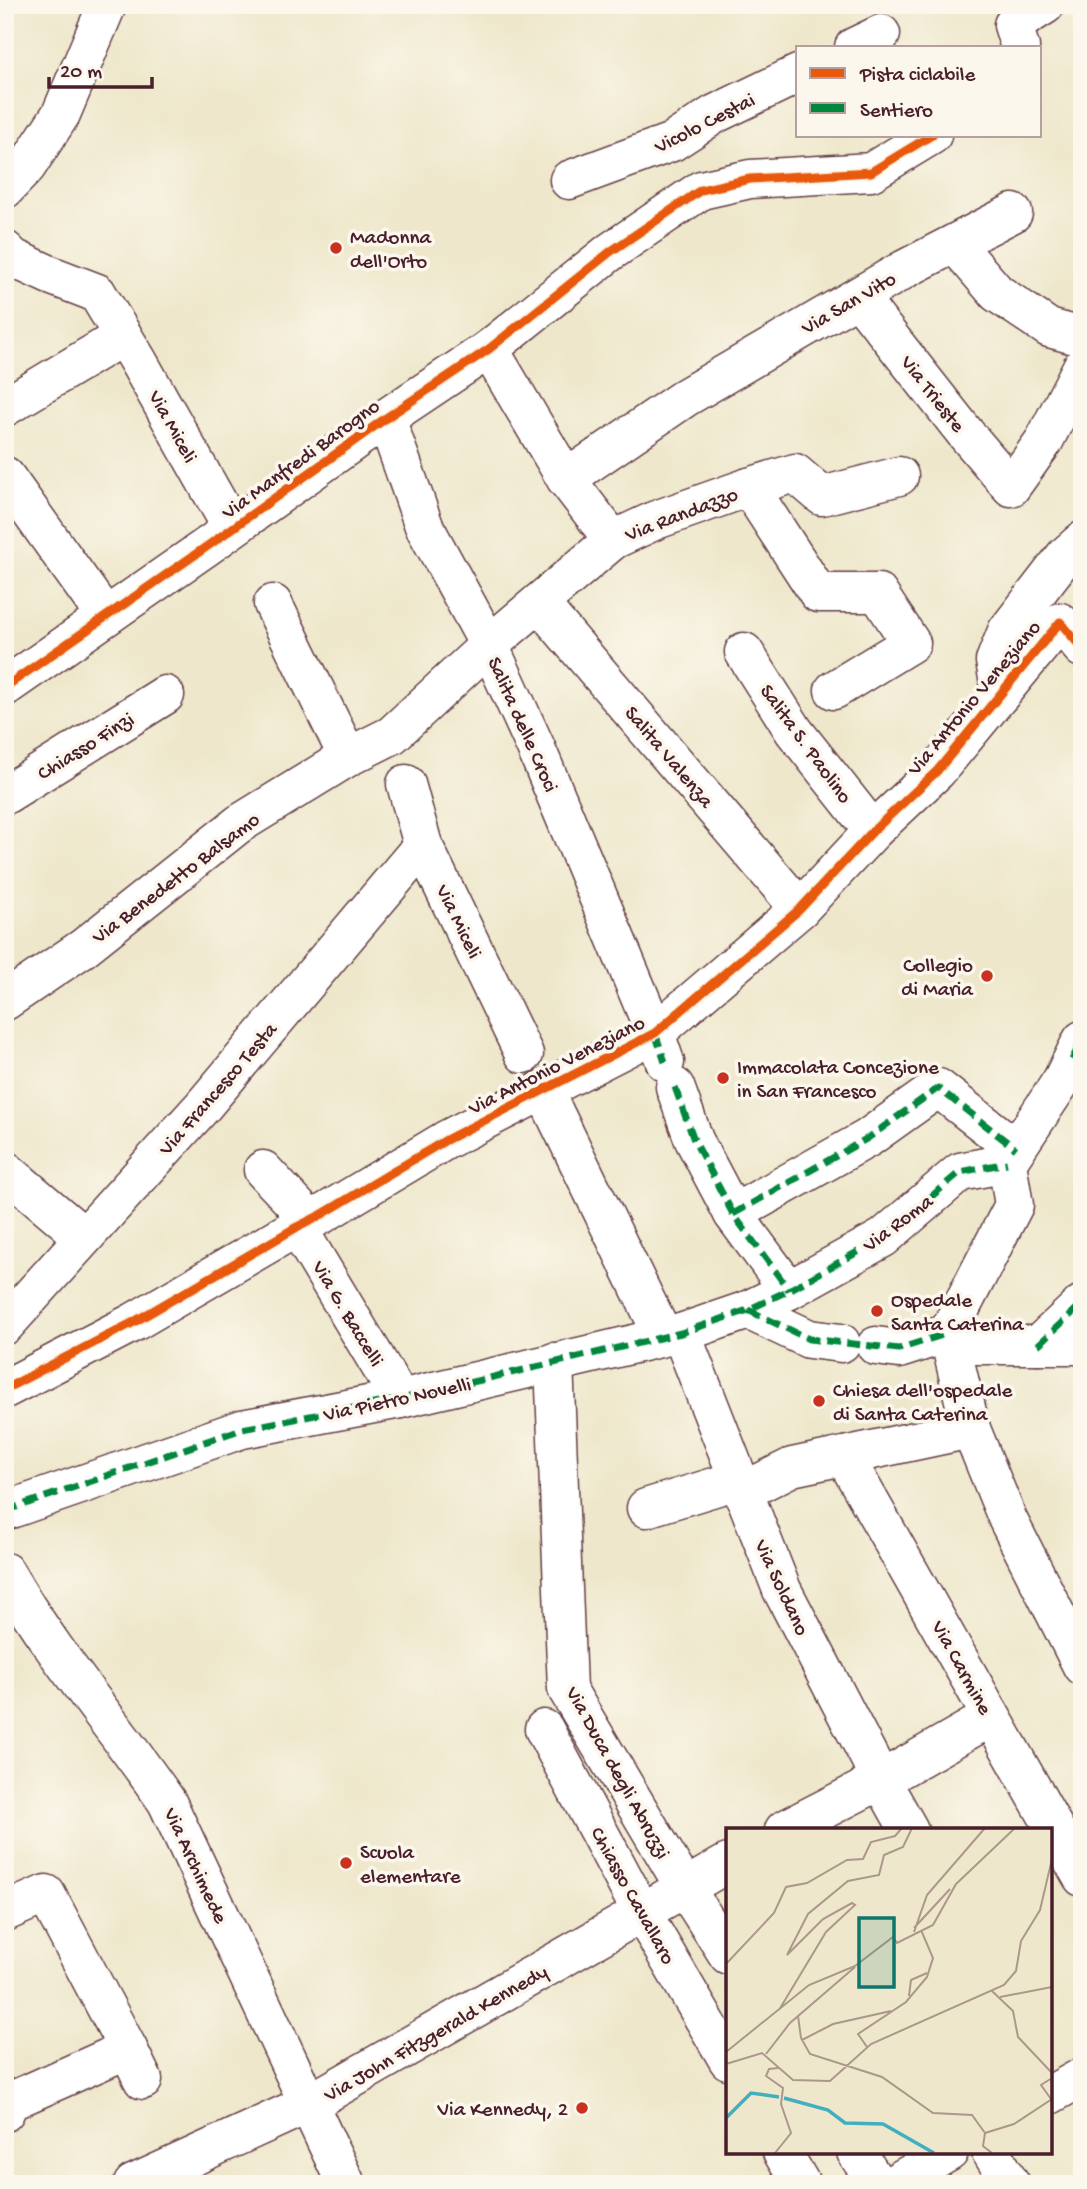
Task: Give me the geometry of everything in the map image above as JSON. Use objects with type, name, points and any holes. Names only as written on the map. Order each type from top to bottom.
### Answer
[{"type":"street","points":[[5,189],[27,166],[61,114],[107,5]]},
{"type":"street","points":[[1020,46],[1013,25],[1045,5]]},
{"type":"street","name":"Vicolo Cestai","points":[[569,180],[672,142],[715,114],[796,75]]},
{"type":"street","name":"Via Manfredi Barogno","points":[[5,687],[386,418],[489,349],[610,252],[701,190],[750,179],[871,172],[930,136]]},
{"type":"street","name":"Via San Vito","points":[[566,479],[687,397],[820,317],[1013,213]]},
{"type":"street","points":[[955,244],[997,293],[1049,328],[1082,337]]},
{"type":"street","name":"Via Miceli","points":[[5,250],[25,264],[96,293],[232,528]]},
{"type":"street","name":"Via Trieste","points":[[859,298],[1011,487],[1044,441],[1082,368]]},
{"type":"street","points":[[5,407],[130,348]]},
{"type":"street","points":[[489,349],[566,479],[613,540]]},
{"type":"street","name":"Salita delle Croci","points":[[386,418],[424,526],[489,645],[536,748],[665,1061],[694,1140],[733,1214],[789,1290]]},
{"type":"street","points":[[749,487],[795,473],[822,496],[899,477]]},
{"type":"street","points":[[5,476],[105,616]]},
{"type":"street","name":"Via Randazzo","points":[[489,645],[613,540],[656,520],[749,487],[818,593],[878,593],[911,643],[834,690]]},
{"type":"street","points":[[1001,694],[995,661],[1007,631],[1065,556],[1082,541]]},
{"type":"street","name":"Salita Valenza","points":[[539,603],[800,909]]},
{"type":"street","points":[[272,604],[348,757]]},
{"type":"street","name":"Via Antonio Veneziano","points":[[5,1389],[134,1322],[446,1140],[544,1091],[665,1061],[873,831],[937,771],[1001,694],[1071,635]]},
{"type":"street","name":"Via Benedetto Balsamo","points":[[5,1001],[83,948],[239,824],[348,757],[392,735],[489,645]]},
{"type":"street","name":"Salita S. Paolino","points":[[744,652],[794,731],[873,831]]},
{"type":"street","name":"Chiasso Finzi","points":[[5,795],[165,695]]},
{"type":"street","name":"Via Miceli","points":[[406,784],[423,845],[524,1054]]},
{"type":"street","name":"Via Francesco Testa","points":[[5,1325],[214,1095],[423,845]]},
{"type":"street","points":[[1079,1053],[1011,1156],[1014,1205],[950,1339],[971,1429],[1008,1520],[1082,1666]]},
{"type":"street","points":[[733,1214],[868,1138],[938,1088],[1011,1156]]},
{"type":"street","points":[[544,1091],[672,1334]]},
{"type":"street","name":"Via Roma","points":[[789,1290],[883,1238],[960,1172],[1011,1156]]},
{"type":"street","points":[[5,1170],[84,1237]]},
{"type":"street","name":"Via G. Baccelli","points":[[263,1170],[304,1224],[400,1399]]},
{"type":"street","name":"Via Pietro Novelli","points":[[5,1511],[242,1429],[400,1399],[672,1334],[748,1310],[789,1290]]},
{"type":"street","points":[[1038,1345],[1082,1304]]},
{"type":"street","points":[[748,1310],[809,1339],[859,1345],[899,1349],[950,1339],[1082,1345]]},
{"type":"street","name":"Via Soldano","points":[[672,1334],[740,1486],[782,1590],[908,1828]]},
{"type":"street","name":"Via Duca degli Abruzzi","points":[[554,1362],[567,1689],[726,1952]]},
{"type":"street","points":[[646,1508],[740,1486],[792,1467],[971,1429]]},
{"type":"street","name":"Via Carmine","points":[[845,1456],[1082,1877]]},
{"type":"street","name":"Via Archimede","points":[[5,1572],[57,1655],[143,1766],[167,1802],[346,2184]]},
{"type":"street","points":[[788,1828],[881,1780],[991,1717]]},
{"type":"street","name":"Chiasso Cavallaro","points":[[544,1729],[642,1913],[726,2057]]},
{"type":"street","name":"Via John Fitzgerald Kennedy","points":[[133,2184],[310,2103],[726,1864]]},
{"type":"street","points":[[5,1912],[46,1894],[136,2064],[7,2107]]},
{"type":"street","points":[[783,2154],[801,2184]]},
{"type":"street","points":[[857,2154],[877,2184]]},
{"type":"street","points":[[893,2184],[946,2154]]},
{"type":"street","points":[[992,2154],[1011,2184]]},
{"type":"marked path","points":[[655,1033],[665,1062]]},
{"type":"marked path","points":[[1072,1060],[1082,1040]]},
{"type":"marked path","points":[[675,1087],[694,1140],[733,1214],[789,1290]]},
{"type":"marked path","points":[[733,1214],[868,1138],[938,1088],[1016,1149]]},
{"type":"marked path","points":[[5,1511],[242,1429],[400,1399],[681,1333],[748,1310],[883,1238],[960,1172],[1007,1163]]},
{"type":"marked path","points":[[1038,1345],[1082,1304]]},
{"type":"marked path","points":[[748,1310],[809,1339],[899,1349],[948,1333]]},
{"type":"cycle path","points":[[5,687],[386,418],[489,349],[610,252],[701,190],[750,179],[871,172],[930,136]]},
{"type":"cycle path","points":[[5,1389],[134,1322],[446,1140],[655,1033],[800,909],[873,831],[937,771],[1060,622],[1082,648]]},
{"type":"place","name":"Madonna dell'Orto","points":[[336,248]]},
{"type":"place","name":"Collegio di Maria","points":[[987,976]]},
{"type":"place","name":"Immacolata Concezione in San Francesco","points":[[723,1078]]},
{"type":"place","name":"Ospedale Santa Caterina","points":[[877,1311]]},
{"type":"place","name":"Chiesa dell'ospedale di Santa Caterina","points":[[819,1401]]},
{"type":"place","name":"Scuola elementare","points":[[346,1863]]},
{"type":"place","name":"Via Kennedy, 2","points":[[582,2108]]}]
